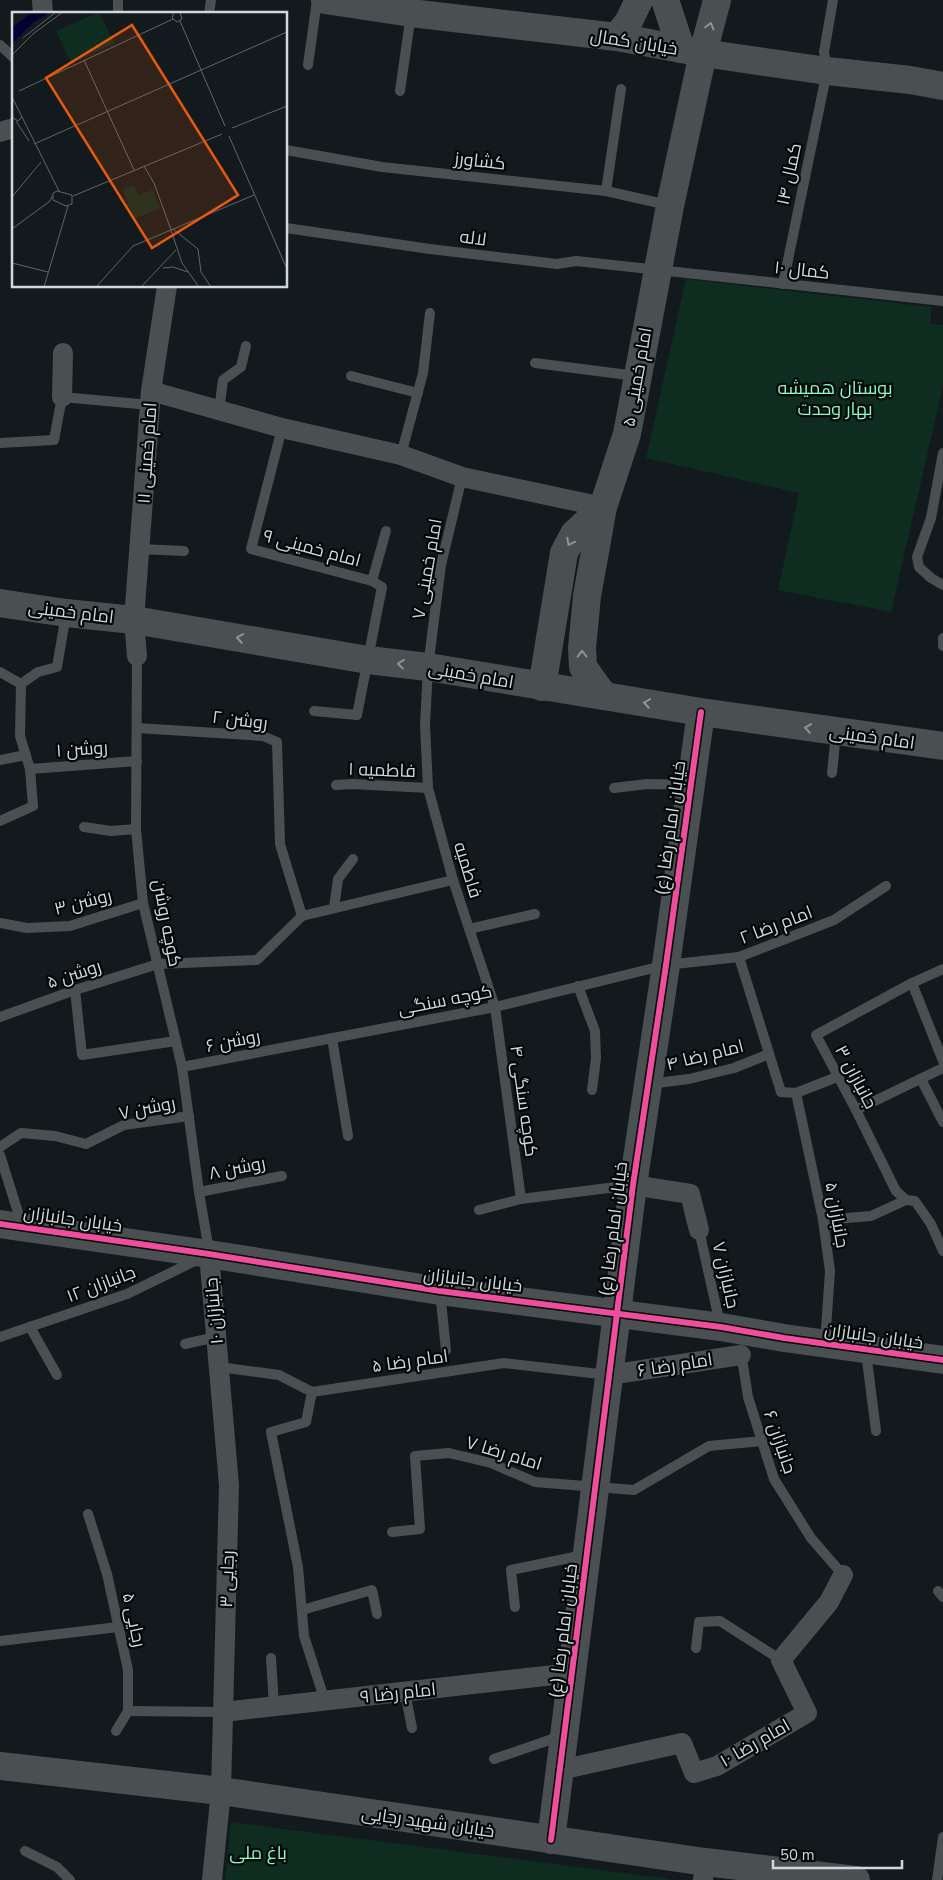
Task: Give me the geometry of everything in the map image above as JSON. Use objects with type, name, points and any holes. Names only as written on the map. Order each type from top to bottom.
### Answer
[{"type":"street","name":"خیابان کمال","points":[[325,0],[411,13],[617,38],[692,51],[943,86]]},
{"type":"street","points":[[617,38],[629,22],[639,0]]},
{"type":"street","points":[[665,0],[692,51]]},
{"type":"street","name":"امام خمینی ۵","points":[[542,687],[564,553],[574,534],[603,507],[627,434],[670,206],[692,51],[717,0]]},
{"type":"street","name":"امام خمینی ۱۱","points":[[137,656],[134,620],[151,398],[166,288]]},
{"type":"street","points":[[62,397],[63,353]]},
{"type":"street","points":[[151,398],[219,410],[282,428],[402,455],[462,477],[603,507],[587,596],[582,648],[583,667],[604,696]]},
{"type":"street","name":"امام خمینی","points":[[0,603],[66,613],[134,620],[368,660],[428,667],[701,712],[943,746]]},
{"type":"street","name":"خیابان امام رضا (ع)","points":[[552,1840],[618,1313],[632,1185],[666,965],[701,712]]},
{"type":"street","points":[[632,1185],[690,1194],[699,1230]]},
{"type":"street","name":"خیابان جانبازان","points":[[11,1225],[210,1254],[440,1291],[618,1313],[733,1337],[825,1344],[943,1360]]},
{"type":"street","name":"جانبازان ۱۰","points":[[210,1254],[219,1367]]},
{"type":"street","name":"امام رضا ۶","points":[[609,1375],[733,1337]]},
{"type":"street","name":"رجایی ۳","points":[[212,1880],[221,1791],[229,1485],[219,1367]]},
{"type":"street","points":[[781,1660],[829,1602],[843,1574]]},
{"type":"street","name":"امام رضا ۱۰","points":[[560,1770],[682,1743],[694,1773],[716,1766],[807,1713],[781,1660]]},
{"type":"street","name":"امام رضا ۹","points":[[223,1712],[572,1673]]},
{"type":"street","name":"خیابان شهید رجایی","points":[[1,1762],[221,1791],[552,1840],[704,1871],[856,1880]]},
{"type":"lane","points":[[308,65],[317,0]]},
{"type":"lane","name":"کمال ۱۴","points":[[783,284],[827,70],[824,52],[833,0]]},
{"type":"lane","points":[[400,91],[411,13]]},
{"type":"lane","points":[[0,45],[12,56]]},
{"type":"lane","points":[[606,191],[621,89]]},
{"type":"lane","name":"کشاورز","points":[[288,150],[382,167],[606,191],[670,206]]},
{"type":"lane","name":"لاله","points":[[288,228],[430,249],[557,264],[576,261],[657,270]]},
{"type":"lane","name":"کمال ۱۰","points":[[657,270],[943,301]]},
{"type":"lane","points":[[402,455],[424,373],[430,313]]},
{"type":"lane","points":[[219,410],[223,380],[241,367],[246,346]]},
{"type":"lane","points":[[535,363],[637,376]]},
{"type":"lane","points":[[350,376],[418,393]]},
{"type":"lane","points":[[0,443],[54,440],[62,397],[151,398]]},
{"type":"lane","name":"امام خمینی ۹","points":[[282,428],[251,549],[372,581],[382,587],[368,660]]},
{"type":"lane","points":[[943,453],[930,518],[916,557],[918,567],[931,578],[943,584]]},
{"type":"lane","name":"امام خمینی ۷","points":[[428,788],[425,725],[428,667],[441,565],[462,477]]},
{"type":"lane","points":[[372,581],[386,531]]},
{"type":"lane","points":[[140,549],[184,551]]},
{"type":"lane","points":[[21,684],[38,672],[57,667],[66,613]]},
{"type":"lane","points":[[943,638],[943,646]]},
{"type":"lane","name":"کوچه روشن","points":[[137,656],[136,829],[143,903],[182,1067],[199,1192],[210,1254]]},
{"type":"lane","points":[[314,711],[357,715],[368,660]]},
{"type":"lane","points":[[0,672],[21,684]]},
{"type":"lane","points":[[0,821],[33,806],[30,769],[20,736],[21,684]]},
{"type":"lane","name":"روشن ۲","points":[[136,728],[263,736],[277,742],[280,844],[302,916]]},
{"type":"lane","points":[[832,773],[836,732]]},
{"type":"lane","points":[[0,760],[26,755]]},
{"type":"lane","name":"روشن ۱","points":[[30,769],[137,761]]},
{"type":"lane","name":"فاطمیه ۱","points":[[336,785],[352,784],[428,788]]},
{"type":"lane","points":[[614,788],[647,784],[692,785]]},
{"type":"lane","name":"فاطمیه","points":[[428,788],[453,880],[479,960]]},
{"type":"lane","points":[[84,827],[111,831],[136,829]]},
{"type":"lane","points":[[334,908],[338,879],[353,859]]},
{"type":"lane","points":[[302,916],[453,880]]},
{"type":"lane","name":"امام رضا ۲","points":[[604,980],[666,965],[739,957],[834,920],[886,886]]},
{"type":"lane","name":"روشن ۳","points":[[0,923],[27,928],[70,926],[143,903]]},
{"type":"lane","points":[[469,929],[535,914]]},
{"type":"lane","name":"روشن ۵","points":[[0,1017],[75,990],[158,964],[257,960],[302,916]]},
{"type":"lane","points":[[739,957],[781,1092],[796,1093],[837,1077]]},
{"type":"lane","name":"کوچه سنگی ۴","points":[[479,960],[495,1007],[521,1200]]},
{"type":"lane","name":"جانبازان ۳","points":[[943,969],[912,983],[816,1036],[896,1190],[906,1200],[916,1200],[931,1224],[943,1251]]},
{"type":"lane","name":"کوچه سنگی","points":[[290,1046],[495,1007],[604,980]]},
{"type":"lane","points":[[912,983],[943,1061]]},
{"type":"lane","points":[[578,986],[595,1031],[596,1058],[592,1090]]},
{"type":"lane","points":[[75,990],[82,1055],[176,1041]]},
{"type":"lane","points":[[332,1038],[348,1136]]},
{"type":"lane","name":"روشن ۶","points":[[182,1067],[290,1046]]},
{"type":"lane","name":"امام رضا ۴","points":[[648,1085],[689,1079],[734,1068],[769,1054]]},
{"type":"lane","points":[[856,1110],[943,1068]]},
{"type":"lane","points":[[921,1079],[943,1122]]},
{"type":"lane","name":"جانبازان ۵","points":[[796,1093],[823,1220],[830,1271],[825,1344]]},
{"type":"lane","name":"روشن ۷","points":[[0,1147],[20,1133],[55,1136],[86,1144],[124,1125],[189,1116]]},
{"type":"lane","points":[[0,1155],[11,1225]]},
{"type":"lane","name":"روشن ۸","points":[[199,1192],[282,1176]]},
{"type":"lane","points":[[480,1210],[521,1200],[632,1185]]},
{"type":"lane","points":[[823,1220],[870,1216],[906,1200]]},
{"type":"lane","name":"جانبازان ۷","points":[[699,1230],[733,1337]]},
{"type":"lane","name":"جانبازان ۱۲","points":[[0,1338],[127,1294],[210,1254]]},
{"type":"lane","points":[[440,1291],[446,1350]]},
{"type":"lane","points":[[30,1327],[57,1375]]},
{"type":"lane","points":[[185,1344],[216,1337]]},
{"type":"lane","name":"جانبازان ۶","points":[[733,1337],[748,1397],[774,1479],[811,1538],[843,1574]]},
{"type":"lane","points":[[866,1351],[876,1431]]},
{"type":"lane","name":"امام رضا ۵","points":[[312,1392],[504,1363],[609,1375]]},
{"type":"lane","points":[[219,1367],[279,1375],[312,1392],[306,1422],[271,1432],[298,1567],[304,1636],[325,1701]]},
{"type":"lane","points":[[596,1487],[634,1490],[709,1446],[762,1441]]},
{"type":"lane","name":"امام رضا ۷","points":[[392,1532],[420,1529],[415,1456],[449,1453],[491,1463],[535,1482],[596,1487]]},
{"type":"lane","name":"رجایی ۵","points":[[88,1514],[107,1574],[128,1670],[128,1711]]},
{"type":"lane","points":[[515,1607],[511,1570],[587,1555]]},
{"type":"lane","points":[[302,1610],[372,1590],[377,1614]]},
{"type":"lane","points":[[696,1648],[699,1622],[720,1621],[781,1660]]},
{"type":"lane","points":[[0,1640],[118,1627]]},
{"type":"lane","points":[[270,1658],[274,1706]]},
{"type":"lane","points":[[405,1692],[412,1728]]},
{"type":"lane","points":[[116,1731],[128,1711],[223,1712]]},
{"type":"lane","points":[[494,1759],[565,1735]]},
{"type":"lane","points":[[937,1880],[943,1837]]},
{"type":"lane","points":[[25,1851],[56,1867],[70,1880]]},
{"type":"green space","name":"بوستان همیشه بهار وحدت","points":[[686,279],[931,307],[931,324],[943,325],[943,386],[891,612],[778,590],[799,493],[646,458]]},
{"type":"green space","name":"باغ ملی","points":[[231,1822],[670,1879],[670,1880],[225,1880]]},
{"type":"cycle path","points":[[551,1840],[633,1185],[701,712]]},
{"type":"cycle path","points":[[0,1224],[209,1254],[440,1291],[721,1327],[784,1338],[943,1360]]}]
